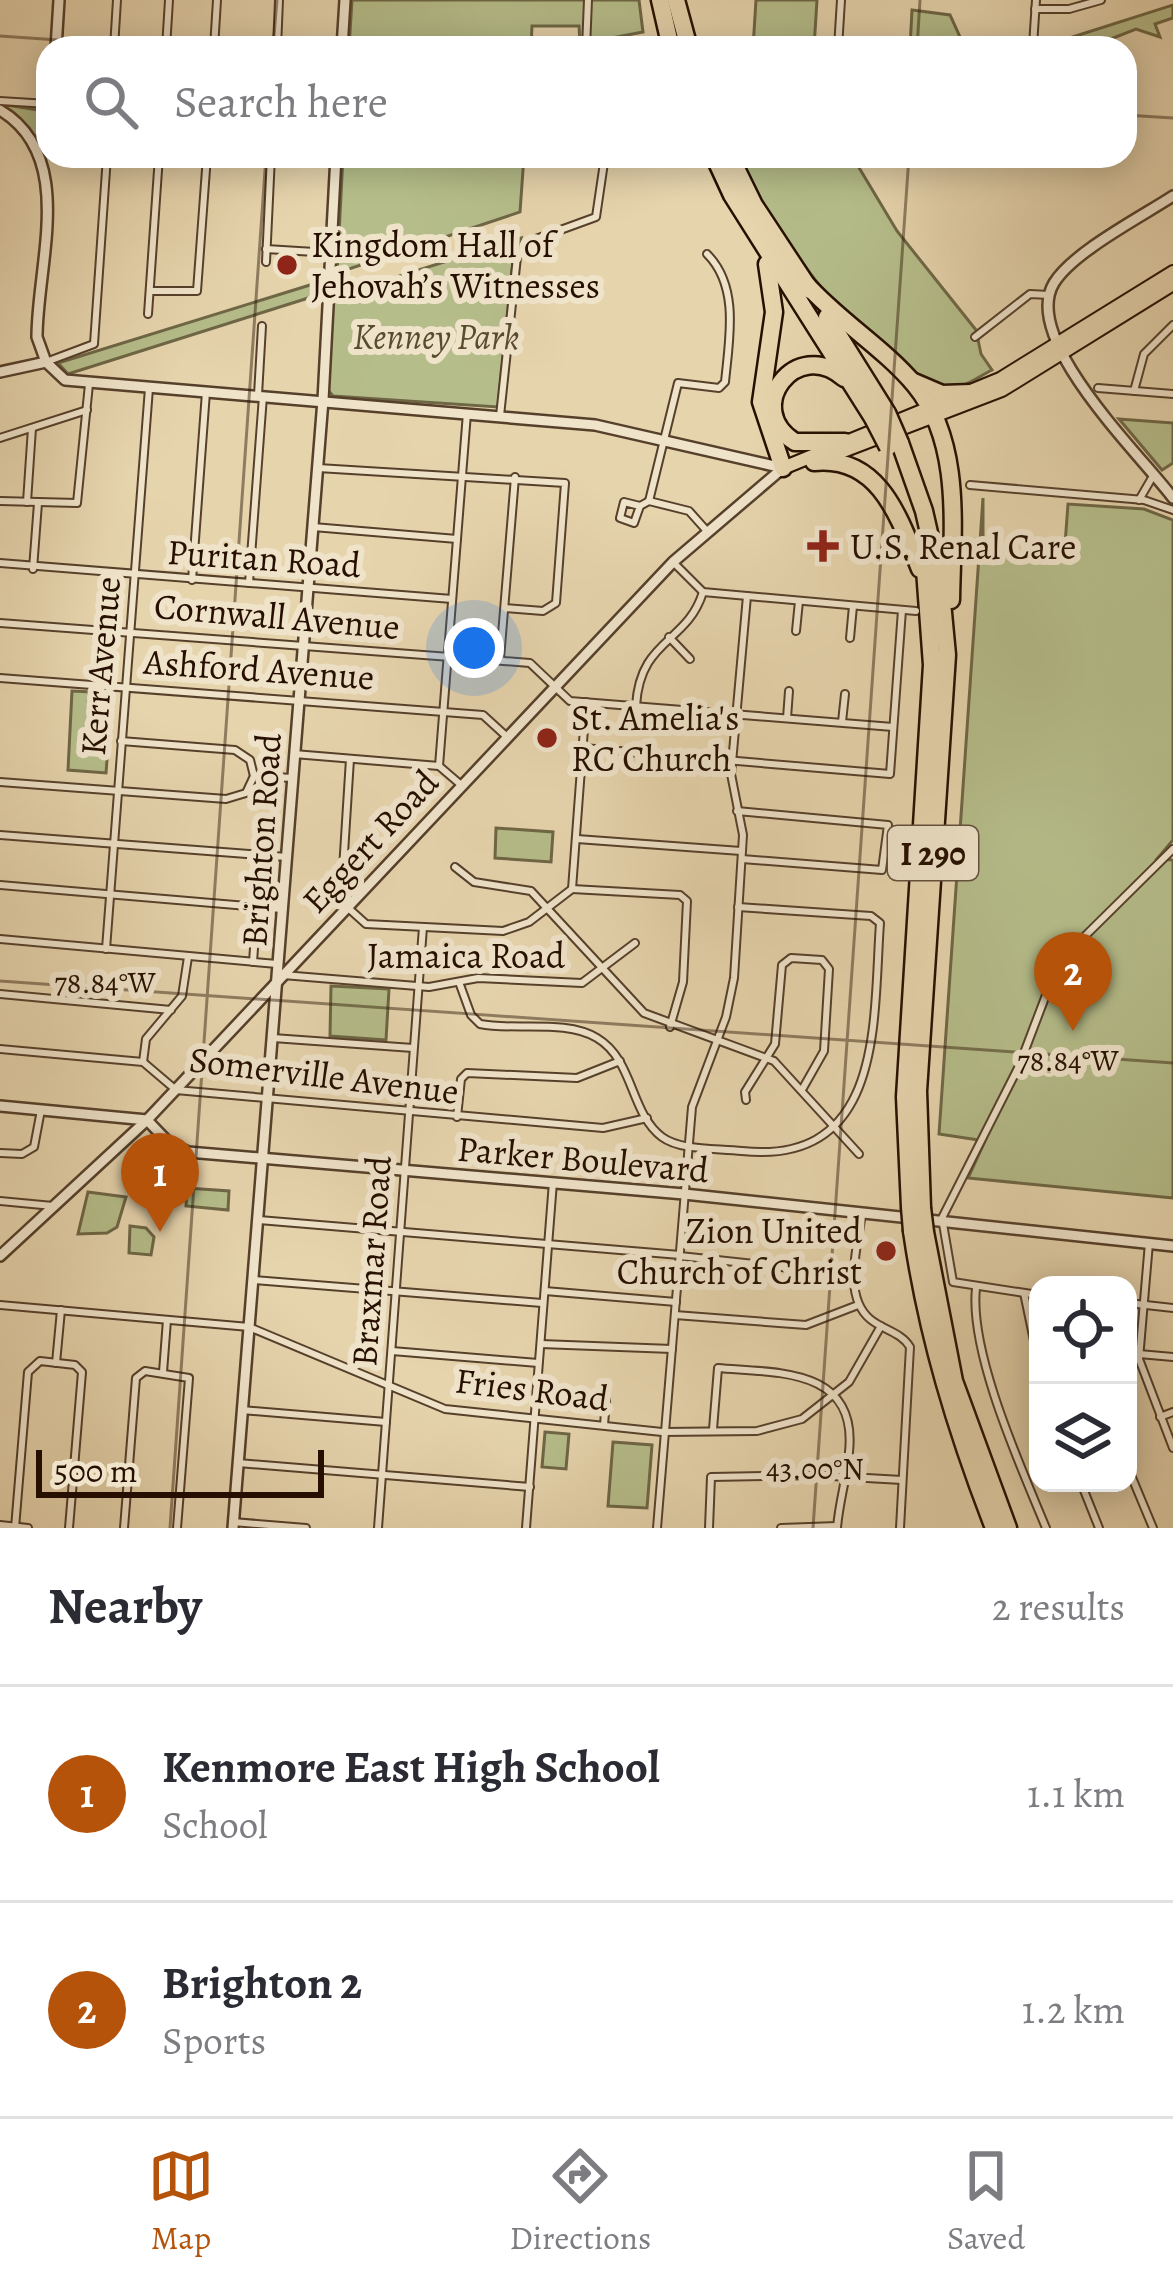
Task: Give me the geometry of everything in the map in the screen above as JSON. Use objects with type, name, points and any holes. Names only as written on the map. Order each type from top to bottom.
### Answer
[{"type":"highway","points":[[660,0],[668,36]]},
{"type":"highway","points":[[676,0],[686,36]]},
{"type":"highway","name":"I 290","points":[[728,168],[754,229],[861,396],[880,416]]},
{"type":"highway","name":"I 290","points":[[729,168],[806,284],[880,416],[924,511],[940,580],[947,655],[918,1091],[916,1208]]},
{"type":"highway","points":[[754,229],[774,294],[760,403],[783,468]]},
{"type":"highway","points":[[806,284],[906,376],[933,392],[970,393]]},
{"type":"highway","points":[[845,442],[805,445],[789,439],[772,416],[773,393],[790,370],[819,364],[836,370],[861,396]]},
{"type":"highway","points":[[906,376],[930,415],[950,476],[947,655]]},
{"type":"highway","name":"I 290","points":[[894,445],[912,510],[932,665],[905,1097],[922,1306],[943,1386],[994,1528]]},
{"type":"highway","points":[[814,462],[850,463],[872,478],[914,553],[923,606]]},
{"type":"highway","name":"I 290","points":[[918,1231],[954,1381],[1008,1528]]},
{"type":"main road","points":[[783,468],[845,442],[1003,390],[1173,272]]},
{"type":"main road","points":[[783,468],[814,462],[930,415],[1058,351],[1173,284]]},
{"type":"street","points":[[57,36],[59,0]]},
{"type":"street","points":[[115,36],[117,0]]},
{"type":"street","points":[[167,36],[169,0]]},
{"type":"street","points":[[215,36],[217,0]]},
{"type":"street","points":[[278,36],[280,0]]},
{"type":"street","points":[[342,36],[344,0]]},
{"type":"street","points":[[586,36],[587,0]]},
{"type":"street","points":[[839,36],[842,0]]},
{"type":"street","points":[[1033,36],[1035,4],[1069,9],[1101,0]]},
{"type":"street","points":[[0,105],[36,104]]},
{"type":"street","points":[[0,105],[36,141]]},
{"type":"street","points":[[46,168],[37,331],[46,362],[65,380],[596,424],[783,468]]},
{"type":"street","points":[[0,371],[20,372],[94,344],[106,168]]},
{"type":"street","points":[[148,314],[158,168]]},
{"type":"street","points":[[149,291],[194,294],[198,286],[206,168]]},
{"type":"street","points":[[266,262],[271,168]]},
{"type":"street","name":"Brighton Road","points":[[233,1525],[323,400],[335,168]]},
{"type":"street","points":[[500,416],[517,257],[533,240],[596,218],[603,168]]},
{"type":"street","points":[[1173,196],[1071,266],[1049,295],[1046,317],[1058,351],[1173,499]]},
{"type":"street","points":[[266,249],[331,254]]},
{"type":"street","points":[[649,501],[678,383],[719,388],[725,382],[729,300],[722,276],[707,254]]},
{"type":"street","points":[[975,338],[1030,294],[1049,295]]},
{"type":"street","points":[[1134,391],[1144,354],[1173,325]]},
{"type":"street","points":[[249,583],[262,326]]},
{"type":"street","points":[[0,501],[79,500],[89,384]]},
{"type":"street","name":"Kerr Avenue","points":[[106,949],[149,388]]},
{"type":"street","points":[[1098,388],[1173,394]]},
{"type":"street","points":[[192,580],[206,392]]},
{"type":"street","points":[[0,438],[87,410]]},
{"type":"street","points":[[439,766],[467,413]]},
{"type":"street","points":[[27,502],[32,428]]},
{"type":"street","points":[[317,468],[462,479],[515,477],[566,485],[559,596],[547,610],[505,608]]},
{"type":"street","name":"Eggert Road","points":[[1,1254],[148,1120],[279,973],[673,562],[783,468]]},
{"type":"street","points":[[1139,500],[1150,488],[1153,472]]},
{"type":"street","points":[[500,661],[515,477]]},
{"type":"street","points":[[970,485],[1139,500],[1173,510]]},
{"type":"street","points":[[640,506],[649,501],[689,511],[706,530]]},
{"type":"street","points":[[32,569],[38,503]]},
{"type":"street","points":[[313,527],[457,539]]},
{"type":"street","points":[[673,562],[703,592],[902,610],[923,606]]},
{"type":"street","name":"Puritan Road","points":[[0,563],[452,599]]},
{"type":"street","points":[[636,706],[641,669],[695,611],[703,592]]},
{"type":"street","points":[[657,1528],[696,1085],[718,1039],[732,991],[742,855],[733,761],[747,596]]},
{"type":"street","points":[[796,631],[799,601]]},
{"type":"street","points":[[850,638],[853,606]]},
{"type":"street","points":[[583,748],[890,774],[902,610]]},
{"type":"street","name":"Cornwall Avenue","points":[[0,622],[530,663],[570,701],[893,727]]},
{"type":"street","points":[[669,637],[690,658]]},
{"type":"street","name":"Ashford Avenue","points":[[0,678],[483,715],[506,736]]},
{"type":"street","points":[[787,718],[789,691]]},
{"type":"street","points":[[842,722],[845,694]]},
{"type":"street","points":[[572,889],[586,702]]},
{"type":"street","points":[[0,782],[232,798],[249,790],[254,776],[250,760],[235,750],[121,741]]},
{"type":"street","points":[[294,754],[439,766],[460,784]]},
{"type":"street","points":[[350,759],[343,869],[363,889]]},
{"type":"street","points":[[254,776],[293,778]]},
{"type":"street","points":[[577,839],[882,870],[888,825],[737,811]]},
{"type":"street","points":[[0,835],[287,857]]},
{"type":"street","points":[[1029,1294],[950,1280],[942,1222],[1064,962],[1094,925],[1172,853]]},
{"type":"street","points":[[455,867],[474,882],[526,888],[641,1011],[670,1027],[768,1057],[803,1088],[859,1154]]},
{"type":"street","points":[[0,885],[282,909]]},
{"type":"street","points":[[346,906],[366,923],[502,931],[572,889],[680,896],[687,901],[683,982],[670,1027]]},
{"type":"street","points":[[459,982],[471,1016],[480,1024],[584,1032],[603,1042],[620,1061],[647,1118],[662,1137],[688,1145],[775,1151],[805,1143],[834,1125],[860,1092],[869,1064],[880,923],[871,916],[738,907]]},
{"type":"street","name":"Braxmar Road","points":[[378,1528],[423,927]]},
{"type":"street","points":[[253,962],[255,934]]},
{"type":"street","name":"Jamaica Road","points":[[0,939],[253,962],[279,973],[419,986],[576,983],[602,972],[635,944]]},
{"type":"street","points":[[143,1062],[146,1039],[184,992],[188,957]]},
{"type":"street","points":[[746,1100],[745,1092],[768,1057],[778,1029],[784,962],[825,962],[824,1051],[803,1088]]},
{"type":"street","points":[[0,994],[171,1010]]},
{"type":"street","points":[[273,1038],[415,1048]]},
{"type":"street","name":"Somerville Avenue","points":[[0,1049],[143,1062],[176,1090],[603,1129],[647,1118]]},
{"type":"street","points":[[458,1117],[461,1079],[467,1072],[577,1078],[620,1061]]},
{"type":"street","name":"Parker Boulevard","points":[[0,1106],[148,1120],[182,1150],[684,1194],[1173,1246]]},
{"type":"street","points":[[0,1153],[22,1154],[34,1147],[41,1110]]},
{"type":"street","points":[[526,1528],[553,1182]]},
{"type":"street","points":[[0,1201],[53,1206]]},
{"type":"street","points":[[862,1214],[855,1275],[859,1305],[881,1326],[904,1338],[911,1351],[900,1528]]},
{"type":"street","points":[[258,1220],[680,1255],[855,1275]]},
{"type":"street","points":[[1149,1244],[1139,1354],[1173,1448]]},
{"type":"street","points":[[253,1280],[544,1304]]},
{"type":"street","points":[[976,1288],[977,1326],[998,1400],[1046,1528]]},
{"type":"street","points":[[545,1292],[676,1302]]},
{"type":"street","points":[[1024,1293],[1029,1317]]},
{"type":"street","name":"Fries Road","points":[[0,1305],[249,1327],[445,1409],[665,1432],[776,1428],[809,1415],[835,1397],[856,1373],[881,1326]]},
{"type":"street","points":[[675,1315],[806,1325],[859,1305]]},
{"type":"street","points":[[1137,1305],[1173,1308]]},
{"type":"street","points":[[56,1363],[61,1310]]},
{"type":"street","points":[[163,1372],[167,1320]]},
{"type":"street","points":[[541,1344],[672,1349]]},
{"type":"street","points":[[392,1352],[539,1363]]},
{"type":"street","points":[[1139,1354],[1173,1358]]},
{"type":"street","points":[[15,1527],[28,1372],[37,1362],[75,1365],[82,1372],[69,1528]]},
{"type":"street","points":[[713,1429],[718,1368],[807,1377],[835,1397],[849,1435],[837,1527],[781,1528]]},
{"type":"street","points":[[124,1528],[136,1378],[142,1371],[190,1378],[177,1528]]},
{"type":"street","points":[[600,1393],[606,1400],[604,1425]]},
{"type":"street","points":[[242,1410],[386,1422]]},
{"type":"street","points":[[1160,1417],[1173,1412]]},
{"type":"street","points":[[238,1463],[530,1487]]},
{"type":"street","points":[[709,1528],[711,1478],[903,1480]]},
{"type":"street","points":[[1137,1490],[1153,1528]]},
{"type":"street","points":[[1085,1492],[1099,1528]]},
{"type":"street","points":[[0,1525],[28,1528]]},
{"type":"street","points":[[233,1525],[306,1528]]},
{"type":"green space","points":[[352,0],[639,0],[643,32],[580,36],[579,26],[532,26],[532,36],[350,36]]},
{"type":"green space","points":[[756,0],[817,0],[815,36],[754,36]]},
{"type":"green space","points":[[1173,5],[1173,18],[1155,24],[1160,37],[1136,29],[1118,36],[1076,36]]},
{"type":"green space","points":[[912,10],[950,15],[960,36],[911,36]]},
{"type":"green space","points":[[0,104],[36,110],[36,138]]},
{"type":"green space","points":[[342,168],[523,168],[520,212],[337,273]]},
{"type":"green space","points":[[742,168],[859,168],[897,231],[976,330],[981,354],[992,370],[961,386],[941,389],[914,378],[884,356],[795,253]]},
{"type":"green space","name":"Kenney Park","points":[[521,238],[513,260],[498,407],[333,396],[327,389],[332,297]]},
{"type":"green space","points":[[323,281],[321,294],[68,374],[58,363]]},
{"type":"green space","points":[[1119,419],[1173,423],[1173,463],[1162,470]]},
{"type":"green space","points":[[983,498],[983,553],[1064,558],[1068,504],[1144,509],[1173,520],[1173,840],[1157,859],[1173,860],[1173,1198],[968,1178],[985,1141],[939,1134]]},
{"type":"green space","points":[[72,691],[112,693],[106,773],[68,770]]},
{"type":"green space","points":[[496,828],[553,832],[551,862],[495,858]]},
{"type":"green space","points":[[331,986],[389,989],[386,1040],[330,1036]]},
{"type":"green space","points":[[187,1188],[229,1191],[228,1210],[186,1206]]},
{"type":"green space","points":[[88,1192],[126,1197],[117,1227],[107,1233],[78,1234]]},
{"type":"green space","points":[[130,1226],[146,1228],[154,1237],[151,1255],[129,1253]]},
{"type":"green space","points":[[545,1432],[569,1434],[566,1469],[542,1467]]},
{"type":"green space","points":[[613,1442],[652,1445],[647,1508],[608,1506]]},
{"type":"place","name":"Kingdom Hall of Jehovah’s Witnesses","points":[[287,265]]},
{"type":"place","name":"U.S. Renal Care","points":[[823,546]]},
{"type":"place","name":"St. Amelia's RC Church","points":[[547,738]]},
{"type":"place","name":"Brighton 2","points":[[1073,1031]]},
{"type":"place","name":"Kenmore East High School","points":[[160,1232]]},
{"type":"place","name":"Zion United Church of Christ","points":[[886,1251]]}]
